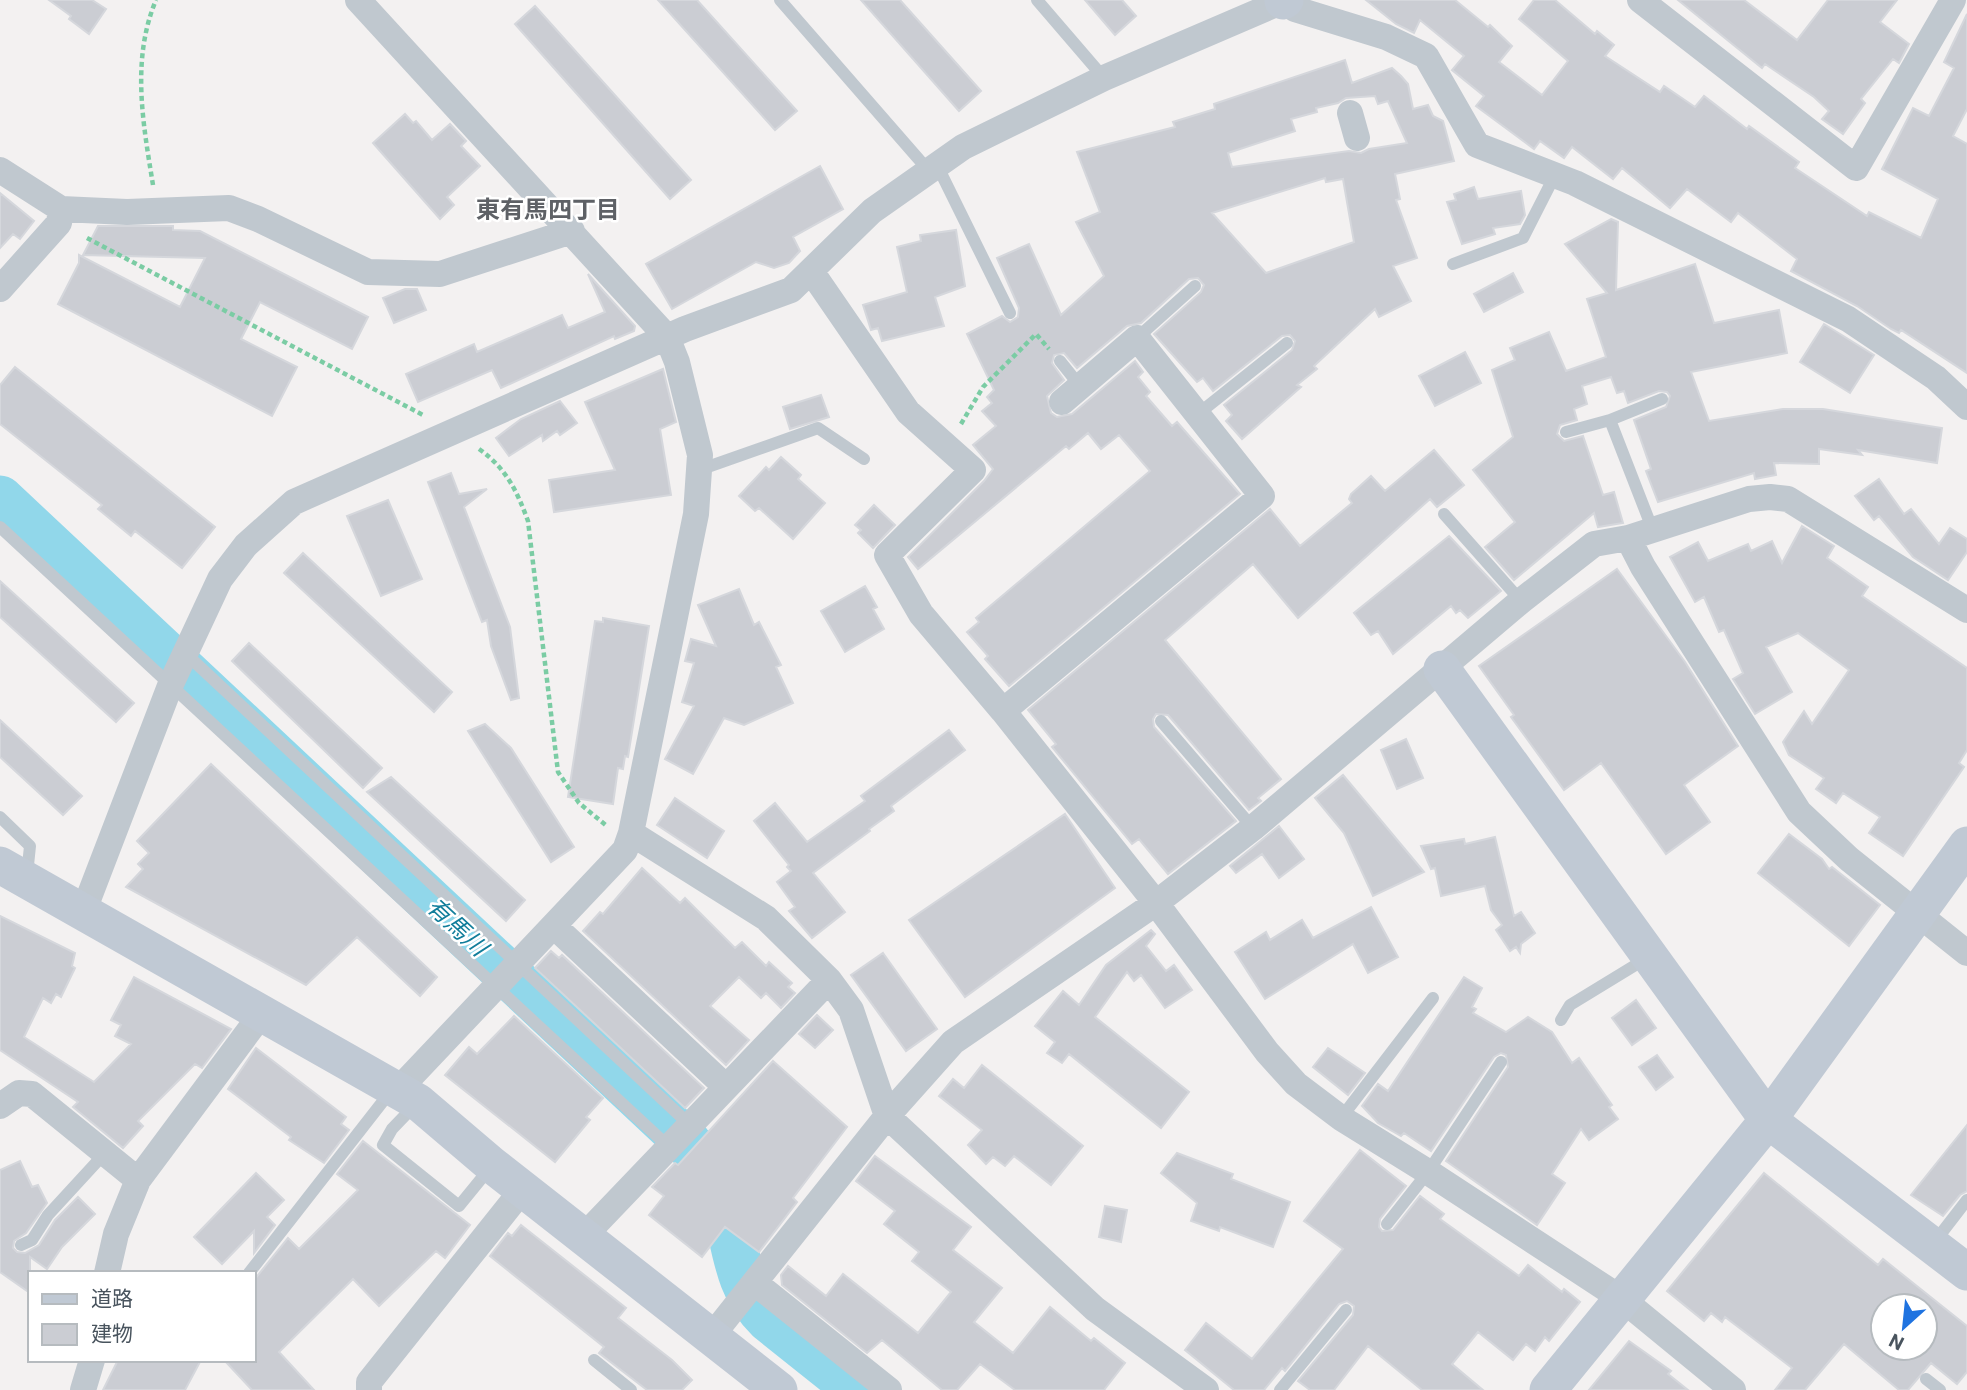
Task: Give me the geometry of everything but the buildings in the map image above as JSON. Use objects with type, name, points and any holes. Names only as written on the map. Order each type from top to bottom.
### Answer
[{"type":"street","points":[[358,0],[667,337],[677,362],[699,455],[696,514],[625,850],[403,1093]]},
{"type":"street","points":[[84,910],[170,685],[220,579],[246,545],[294,502],[667,337],[791,290],[872,211],[963,147],[1104,78],[1283,0],[1295,9],[1386,37],[1426,56],[1477,145],[1555,175],[1848,320],[1936,378],[1967,407]]},
{"type":"street","points":[[1640,0],[1856,168],[1953,0]]},
{"type":"street","points":[[0,170],[60,216],[229,208],[258,219],[368,272],[440,274],[572,231]]},
{"type":"street","points":[[0,289],[60,216]]},
{"type":"street","points":[[811,271],[908,412],[973,470],[887,555],[920,614],[1003,711],[1156,903],[1267,1052],[1296,1084],[1341,1118],[1429,1172],[1622,1299],[1733,1390]]},
{"type":"street","points":[[1003,711],[1262,496],[1137,338],[1071,394]]},
{"type":"street","points":[[712,1337],[887,1116],[953,1042],[1156,903],[1253,828],[1521,601],[1594,544],[1640,533],[1749,499],[1788,499],[1967,610]]},
{"type":"street","points":[[1640,533],[1643,567],[1799,811],[1849,859],[1967,953]]},
{"type":"street","points":[[1442,669],[1768,1120],[1967,1272]]},
{"type":"street","points":[[630,836],[766,919],[829,980],[851,1010],[887,1116],[1095,1309],[1206,1390]]},
{"type":"street","points":[[1548,1390],[1768,1120],[1920,914],[1967,845]]},
{"type":"street","points":[[13,872],[403,1093],[779,1390]]},
{"type":"street","points":[[555,927],[726,1087]]},
{"type":"street","points":[[583,1237],[829,980]]},
{"type":"street","points":[[107,1271],[116,1234],[138,1180],[263,1012]]},
{"type":"street","points":[[0,1106],[19,1093],[32,1094],[138,1180]]},
{"type":"street","points":[[369,1390],[369,1382],[523,1189]]},
{"type":"street","points":[[754,1284],[889,1390]]},
{"type":"street","points":[[83,1390],[91,1362]]},
{"type":"lane","points":[[780,0],[933,168],[1010,313]]},
{"type":"lane","points":[[1037,0],[1104,78]]},
{"type":"lane","points":[[1453,264],[1523,238],[1555,175]]},
{"type":"lane","points":[[1137,338],[1195,286]]},
{"type":"lane","points":[[1198,414],[1287,343]]},
{"type":"lane","points":[[1060,361],[1071,394]]},
{"type":"lane","points":[[1566,432],[1610,420],[1662,400]]},
{"type":"lane","points":[[1610,420],[1640,533]]},
{"type":"lane","points":[[699,470],[818,428],[864,459]]},
{"type":"lane","points":[[1444,514],[1521,601]]},
{"type":"lane","points":[[0,527],[498,986],[680,1136]]},
{"type":"lane","points":[[185,654],[519,965],[680,1136]]},
{"type":"lane","points":[[1161,721],[1253,828]]},
{"type":"lane","points":[[0,817],[30,846],[13,872]]},
{"type":"lane","points":[[1561,1020],[1570,1005],[1650,956]]},
{"type":"lane","points":[[1341,1118],[1433,998]]},
{"type":"lane","points":[[1387,1224],[1429,1172],[1501,1062]]},
{"type":"lane","points":[[403,1093],[392,1129],[383,1145],[459,1206],[492,1165]]},
{"type":"lane","points":[[251,1271],[403,1093]]},
{"type":"lane","points":[[21,1245],[32,1240],[48,1216],[105,1153]]},
{"type":"lane","points":[[1932,1245],[1967,1200]]},
{"type":"lane","points":[[1280,1390],[1346,1310]]},
{"type":"lane","points":[[594,1360],[631,1390]]},
{"type":"lane","points":[[1926,1379],[1940,1390]]},
{"type":"path","points":[[156,0],[149,17],[142,58],[140,95],[157,210]]},
{"type":"path","points":[[60,216],[453,431],[493,458],[514,484],[528,521],[558,772],[579,803],[630,836]]},
{"type":"path","points":[[948,446],[983,387],[1036,334],[1060,361]]},
{"type":"waterway","name":"有馬川","points":[[0,499],[688,1143],[719,1188],[741,1274],[757,1305],[769,1319],[858,1390]]},
{"type":"district","name":"東有馬四丁目","points":[[548,210]]}]
